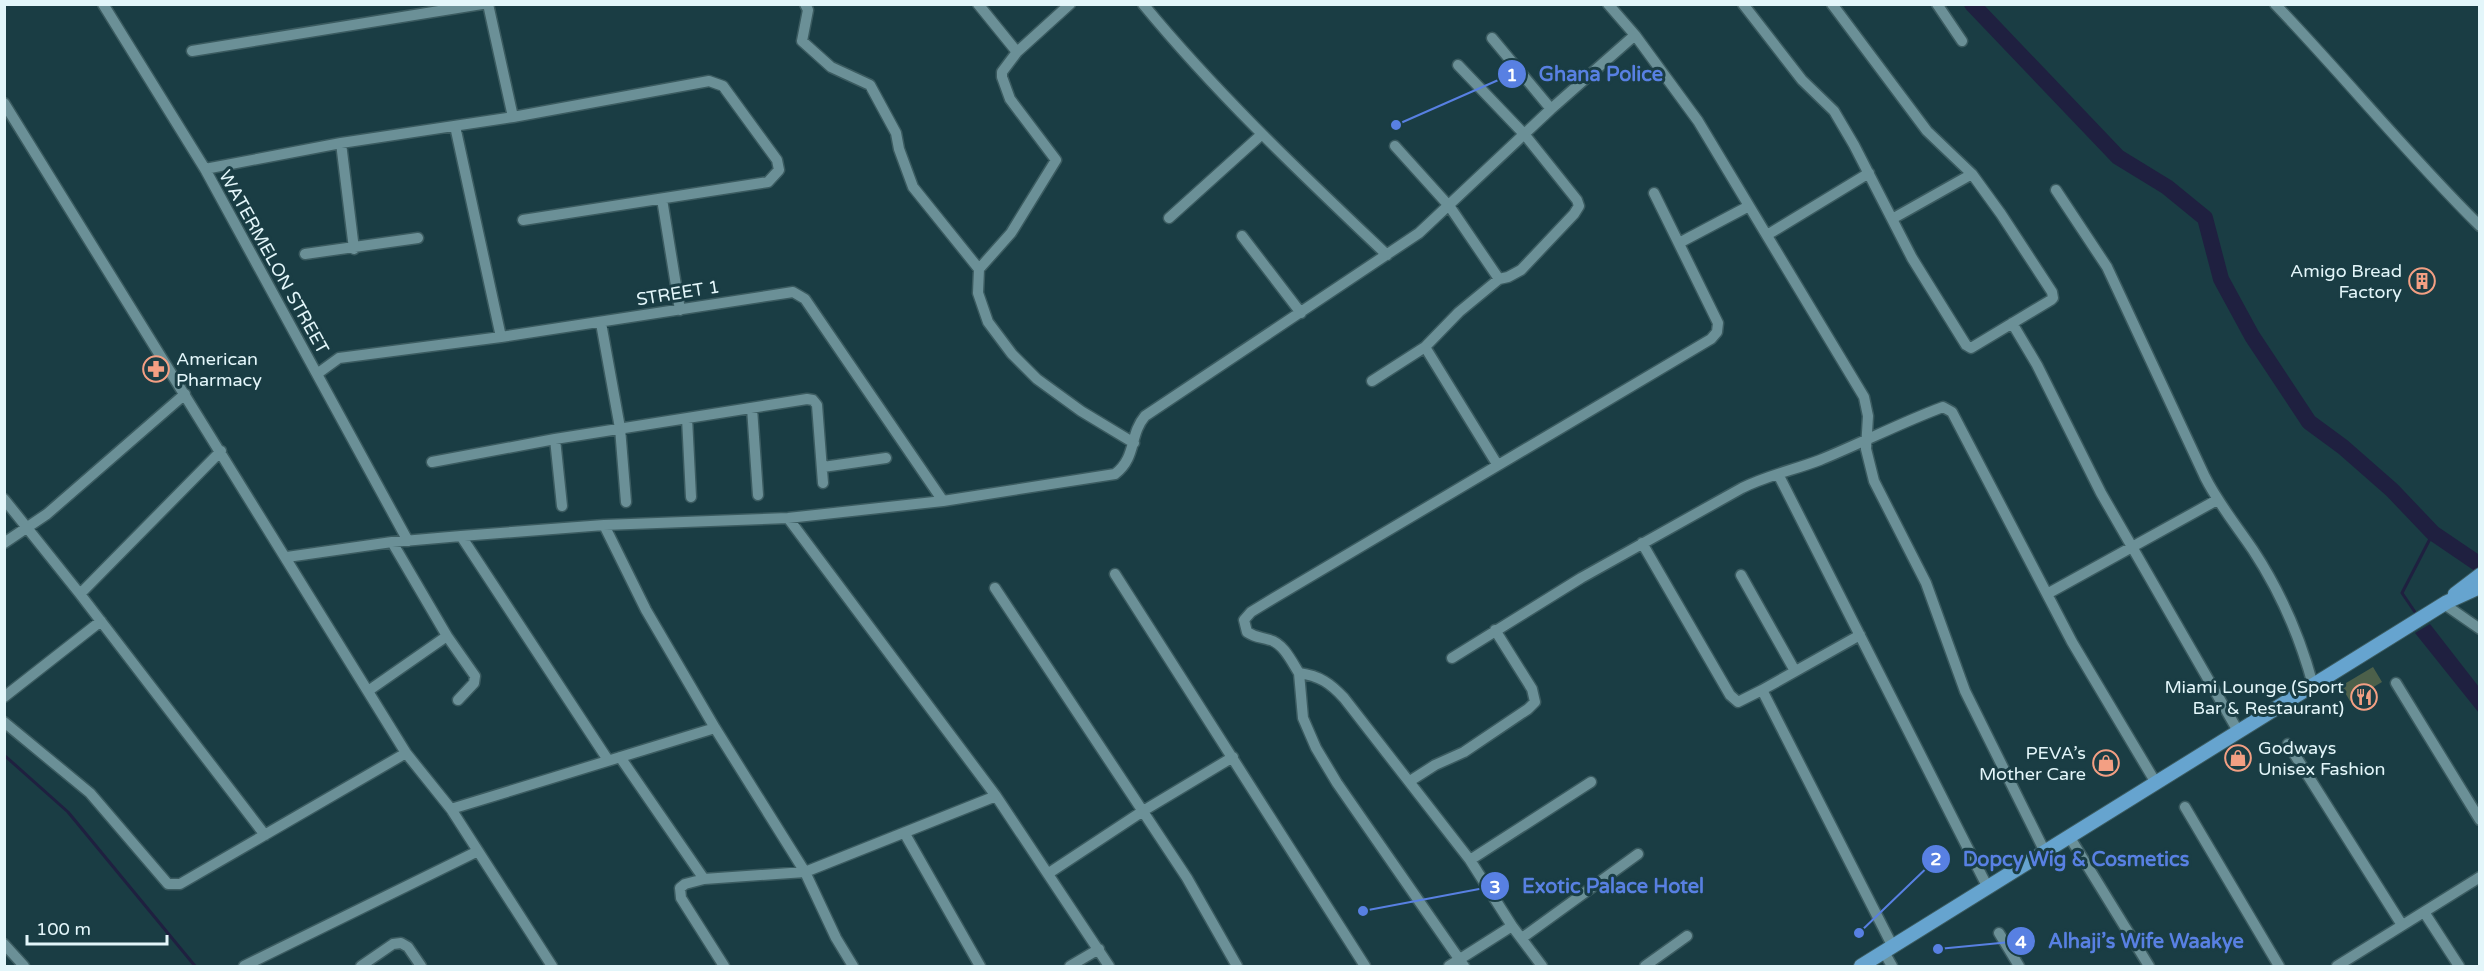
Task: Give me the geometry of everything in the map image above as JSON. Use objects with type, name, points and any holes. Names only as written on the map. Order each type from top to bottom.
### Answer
[{"type":"main road","points":[[1861,966],[2472,588],[2480,575]]},
{"type":"street","name":"WATERMELON STREET","points":[[103,4],[205,169],[408,541]]},
{"type":"street","points":[[192,51],[482,4]]},
{"type":"street","points":[[488,4],[513,117]]},
{"type":"street","points":[[978,4],[1017,52]]},
{"type":"street","points":[[1070,4],[1017,52],[1003,68],[1002,77],[1010,99],[1056,160],[1011,233],[979,269],[978,293],[988,322],[1012,354],[1037,379],[1072,405],[1134,443]]},
{"type":"street","points":[[1143,4],[1184,53],[1261,135],[1387,255]]},
{"type":"street","points":[[1608,4],[1635,35],[1698,121],[1864,397],[1868,416],[1865,441],[1875,481],[1926,583],[1965,691],[2045,852]]},
{"type":"street","points":[[1743,4],[1802,80],[1834,111],[1869,173],[1912,258],[1968,347],[2012,324],[2051,300],[2053,295],[2001,214],[1972,174],[1927,130],[1832,4]]},
{"type":"street","points":[[1937,4],[1962,41]]},
{"type":"street","points":[[2275,4],[2335,67],[2441,187],[2480,226]]},
{"type":"street","points":[[810,6],[802,41],[831,67],[870,84],[896,133],[899,149],[913,187],[979,269]]},
{"type":"street","points":[[287,557],[392,542],[461,536],[604,525],[788,518],[943,501],[1115,474],[1124,466],[1134,443],[1139,423],[1145,417],[1406,243],[1449,207],[1551,109],[1635,35]]},
{"type":"street","points":[[1492,38],[1551,109]]},
{"type":"street","points":[[1372,381],[1425,347],[1459,312],[1498,279],[1521,270],[1579,206],[1577,200],[1525,135],[1458,65]]},
{"type":"street","points":[[205,169],[341,143],[513,117],[709,81],[723,86],[777,160],[779,170],[768,182],[523,220]]},
{"type":"street","points":[[4,103],[287,557],[406,753],[451,810],[476,852],[552,966]]},
{"type":"street","points":[[455,126],[501,337]]},
{"type":"street","points":[[1169,218],[1261,135]]},
{"type":"street","points":[[341,143],[354,249]]},
{"type":"street","points":[[1395,146],[1449,207],[1498,279]]},
{"type":"street","points":[[1767,235],[1869,173]]},
{"type":"street","points":[[1892,219],[1972,174]]},
{"type":"street","points":[[2056,190],[2107,267],[2217,500],[2253,550],[2275,588],[2299,640],[2313,685]]},
{"type":"street","points":[[1461,963],[1337,783],[1316,748],[1303,718],[1299,673],[1287,653],[1273,640],[1256,638],[1247,632],[1245,620],[1251,612],[1711,339],[1717,332],[1718,323],[1653,193]]},
{"type":"street","points":[[662,199],[680,310]]},
{"type":"street","points":[[1679,243],[1749,206]]},
{"type":"street","points":[[1242,236],[1301,313]]},
{"type":"street","points":[[305,254],[354,249],[418,238]]},
{"type":"street","name":"STREET 1","points":[[317,374],[339,358],[601,323],[787,292],[805,299],[943,501]]},
{"type":"street","points":[[601,323],[620,428],[626,502]]},
{"type":"street","points":[[2012,324],[2037,366],[2090,472],[2238,731]]},
{"type":"street","points":[[1425,347],[1497,464]]},
{"type":"street","points":[[4,543],[47,514],[185,394]]},
{"type":"street","points":[[432,462],[620,428],[813,400],[817,405],[823,483]]},
{"type":"street","points":[[1452,658],[1642,543],[1742,488],[1810,464],[1944,406],[1952,412],[2091,675],[2156,783]]},
{"type":"street","points":[[752,408],[758,495]]},
{"type":"street","points":[[687,418],[691,497]]},
{"type":"street","points":[[555,439],[562,506]]},
{"type":"street","points":[[81,594],[221,451]]},
{"type":"street","points":[[822,467],[886,458]]},
{"type":"street","points":[[1778,474],[1988,888]]},
{"type":"street","points":[[4,499],[81,594],[265,835]]},
{"type":"street","points":[[2047,594],[2131,545],[2217,500]]},
{"type":"street","points":[[788,518],[996,796],[1109,966]]},
{"type":"street","points":[[604,525],[646,610],[715,728],[805,872],[836,938],[853,966]]},
{"type":"street","points":[[461,536],[608,760]]},
{"type":"street","points":[[392,542],[447,636],[475,676],[474,683],[458,700]]},
{"type":"street","points":[[1642,543],[1730,695],[1738,702],[1860,635]]},
{"type":"street","points":[[1115,574],[1365,966]]},
{"type":"street","points":[[1741,575],[1795,671]]},
{"type":"street","points":[[995,588],[1187,878],[1237,966]]},
{"type":"street","points":[[2446,603],[2480,629]]},
{"type":"street","points":[[4,697],[101,621]]},
{"type":"street","points":[[1410,781],[1435,765],[1464,752],[1533,705],[1535,698],[1532,688],[1495,630]]},
{"type":"street","points":[[368,690],[447,636]]},
{"type":"street","points":[[1299,673],[1317,676],[1331,684],[1410,781],[1470,860],[1512,926],[1542,966]]},
{"type":"street","points":[[2396,683],[2480,820]]},
{"type":"street","points":[[1762,690],[1888,950],[1892,966]]},
{"type":"street","points":[[4,722],[90,793],[168,884],[180,884],[406,753]]},
{"type":"street","points":[[451,810],[715,728]]},
{"type":"street","points":[[2288,744],[2402,925]]},
{"type":"street","points":[[620,757],[704,879]]},
{"type":"street","points":[[1049,873],[1143,811],[1233,757]]},
{"type":"street","points":[[1470,860],[1592,782]]},
{"type":"street","points":[[724,966],[681,898],[680,888],[685,884],[704,879],[805,872],[996,796]]},
{"type":"street","points":[[2185,807],[2279,966]]},
{"type":"street","points":[[905,834],[980,966]]},
{"type":"street","points":[[2069,836],[2149,966]]},
{"type":"street","points":[[244,966],[476,852]]},
{"type":"street","points":[[1522,938],[1638,854]]},
{"type":"street","points":[[2337,966],[2480,877]]},
{"type":"street","points":[[2424,912],[2459,966]]},
{"type":"street","points":[[1449,966],[1461,963],[1512,926]]},
{"type":"street","points":[[1999,933],[2019,966]]},
{"type":"street","points":[[1645,966],[1687,936]]},
{"type":"street","points":[[361,966],[393,944],[401,943],[408,946],[421,966]]},
{"type":"street","points":[[4,944],[24,966]]},
{"type":"street","points":[[1070,966],[1099,950]]},
{"type":"green space","points":[[2373,667],[2382,682],[2350,701],[2341,686]]},
{"type":"shaded area","points":[[2430,624],[2479,687],[2479,713],[2415,633]]},
{"type":"waterway","points":[[1972,4],[2118,157],[2167,187],[2205,218],[2221,279],[2252,336],[2309,422],[2343,447],[2392,490],[2433,533],[2480,565]]},
{"type":"waterway","points":[[2417,615],[2402,593],[2433,533]]},
{"type":"waterway","points":[[4,755],[68,812],[195,966]]},
{"type":"place","name":"Ghana Police","points":[[1396,125]]},
{"type":"place","name":"Amigo Bread Factory","points":[[2422,281]]},
{"type":"place","name":"American Pharmacy","points":[[156,369]]},
{"type":"place","name":"Miami Lounge (Sport Bar & Restaurant)","points":[[2364,697]]},
{"type":"place","name":"Godways Unisex Fashion","points":[[2238,758]]},
{"type":"place","name":"PEVA’s Mother Care","points":[[2106,763]]},
{"type":"place","name":"Exotic Palace Hotel","points":[[1363,911]]},
{"type":"place","name":"Dopcy Wig & Cosmetics","points":[[1859,933]]},
{"type":"place","name":"Alhaji’s Wife Waakye","points":[[1938,949]]}]
